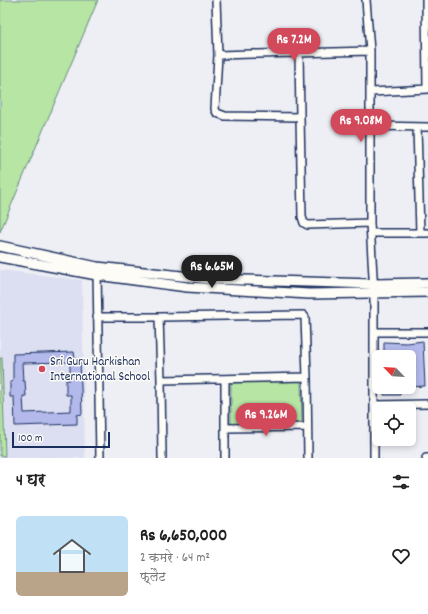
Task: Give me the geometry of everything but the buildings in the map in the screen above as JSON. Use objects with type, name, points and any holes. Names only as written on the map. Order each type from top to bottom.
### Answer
[{"type":"street","points":[[216,0],[218,54],[215,106],[217,113],[225,116],[300,117]]},
{"type":"street","points":[[366,0],[370,51],[371,92],[370,223],[374,294],[374,402]]},
{"type":"street","points":[[371,92],[427,89],[426,0]]},
{"type":"street","points":[[218,54],[370,51]]},
{"type":"street","points":[[299,52],[302,217],[304,223],[308,225],[370,223]]},
{"type":"street","points":[[371,126],[428,127]]},
{"type":"street","points":[[371,233],[424,233],[418,127]]},
{"type":"street","points":[[0,246],[97,271],[210,279],[373,284],[428,283]]},
{"type":"street","points":[[0,257],[97,271],[187,287],[309,294],[428,292]]},
{"type":"street","points":[[97,271],[100,458]]},
{"type":"street","points":[[97,318],[303,315],[305,318],[308,458]]},
{"type":"street","points":[[159,317],[162,458]]},
{"type":"street","points":[[374,332],[428,332]]},
{"type":"street","points":[[161,380],[225,380],[307,377]]},
{"type":"street","points":[[225,380],[225,458]]},
{"type":"street","points":[[416,404],[428,404]]},
{"type":"street","points":[[225,428],[307,428]]},
{"type":"street","points":[[374,446],[374,458]]},
{"type":"shaded area","name":"Sri Guru Harkishan International School","points":[[0,270],[82,280],[85,458],[0,458]]},
{"type":"green space","points":[[0,0],[98,0],[0,232]]},
{"type":"green space","points":[[0,358],[2,358],[5,456],[0,456]]},
{"type":"green space","points":[[301,380],[302,426],[231,426],[231,381]]},
{"type":"place","name":"Sri Guru Harkishan International School","points":[[42,369]]}]
